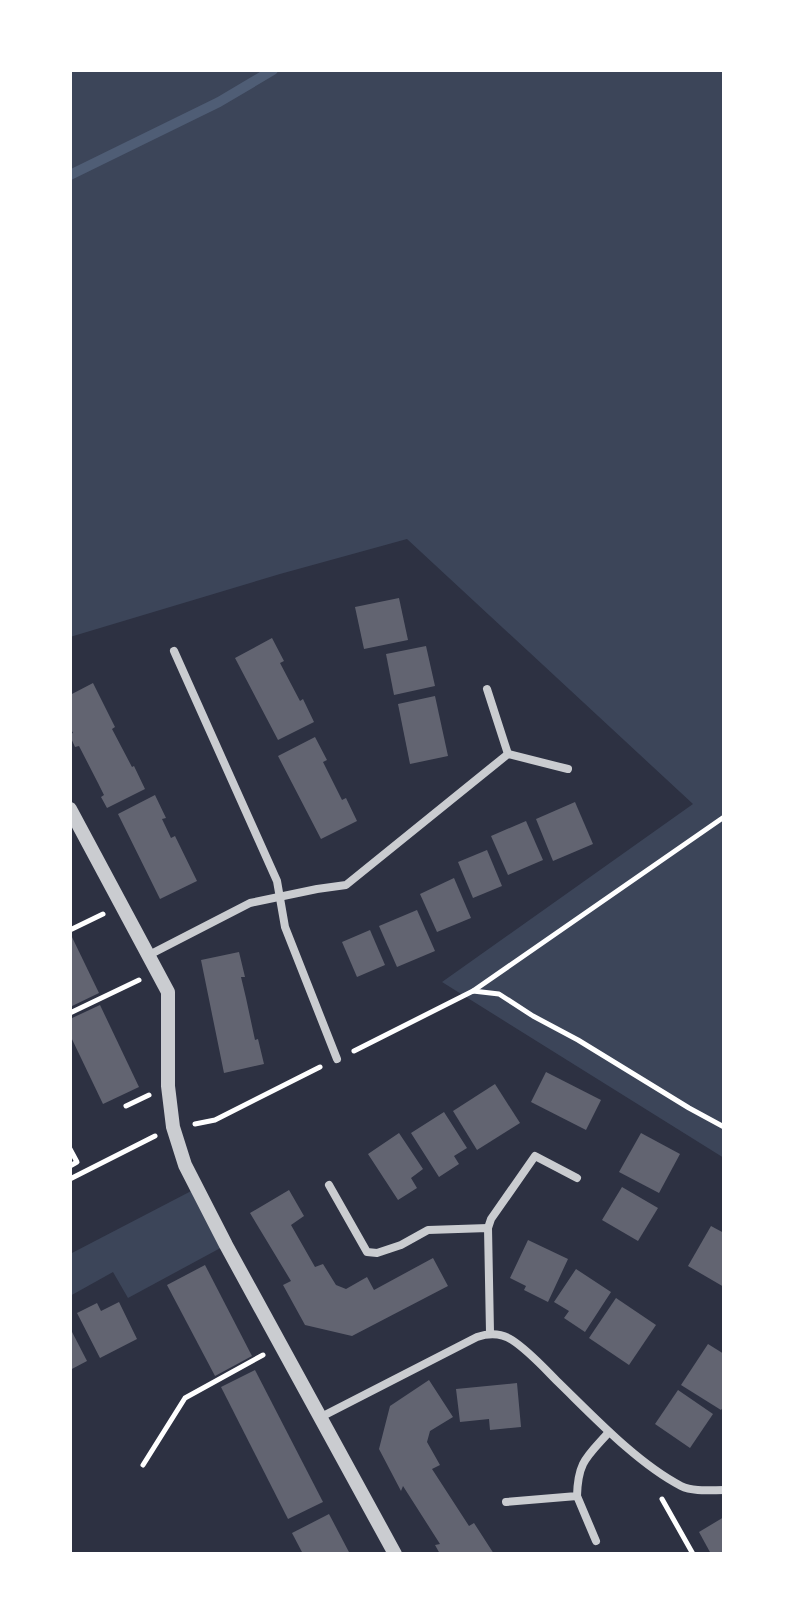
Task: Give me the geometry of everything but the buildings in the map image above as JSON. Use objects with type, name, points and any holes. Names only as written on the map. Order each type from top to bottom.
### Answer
[{"type":"street","points":[[174,651],[277,881],[285,927],[337,1059]]},
{"type":"street","points":[[487,689],[508,754]]},
{"type":"street","points":[[149,955],[250,903],[346,885],[508,754]]},
{"type":"street","points":[[508,754],[568,769]]},
{"type":"street","points":[[70,809],[168,992],[168,1086],[173,1127],[185,1165],[395,1554]]},
{"type":"street","points":[[490,1332],[488,1228],[491,1219],[535,1156],[577,1178]]},
{"type":"street","points":[[329,1185],[367,1252],[377,1253],[401,1245],[428,1230],[488,1228]]},
{"type":"street","points":[[321,1417],[490,1332],[511,1339],[609,1432],[666,1476],[684,1488],[724,1490]]},
{"type":"street","points":[[596,1541],[577,1496],[577,1479],[583,1462],[609,1432]]},
{"type":"street","points":[[506,1502],[577,1496]]},
{"type":"path","points":[[70,1179],[173,1127],[215,1120],[473,991],[724,817]]},
{"type":"path","points":[[70,930],[122,905]]},
{"type":"path","points":[[70,1013],[157,970]]},
{"type":"path","points":[[473,991],[499,994],[724,1127]]},
{"type":"path","points":[[70,1149],[77,1162],[70,1166]]},
{"type":"path","points":[[143,1465],[185,1398],[281,1345]]},
{"type":"path","points":[[666,1476],[659,1493],[693,1554]]},
{"type":"shaded area","points":[[70,70],[724,70],[724,1158],[442,982],[693,804],[407,539],[70,637]]},
{"type":"shaded area","points":[[197,1188],[226,1245],[128,1298],[113,1272],[70,1296],[70,1254]]},
{"type":"waterway","points":[[70,175],[219,102],[273,70]]}]
